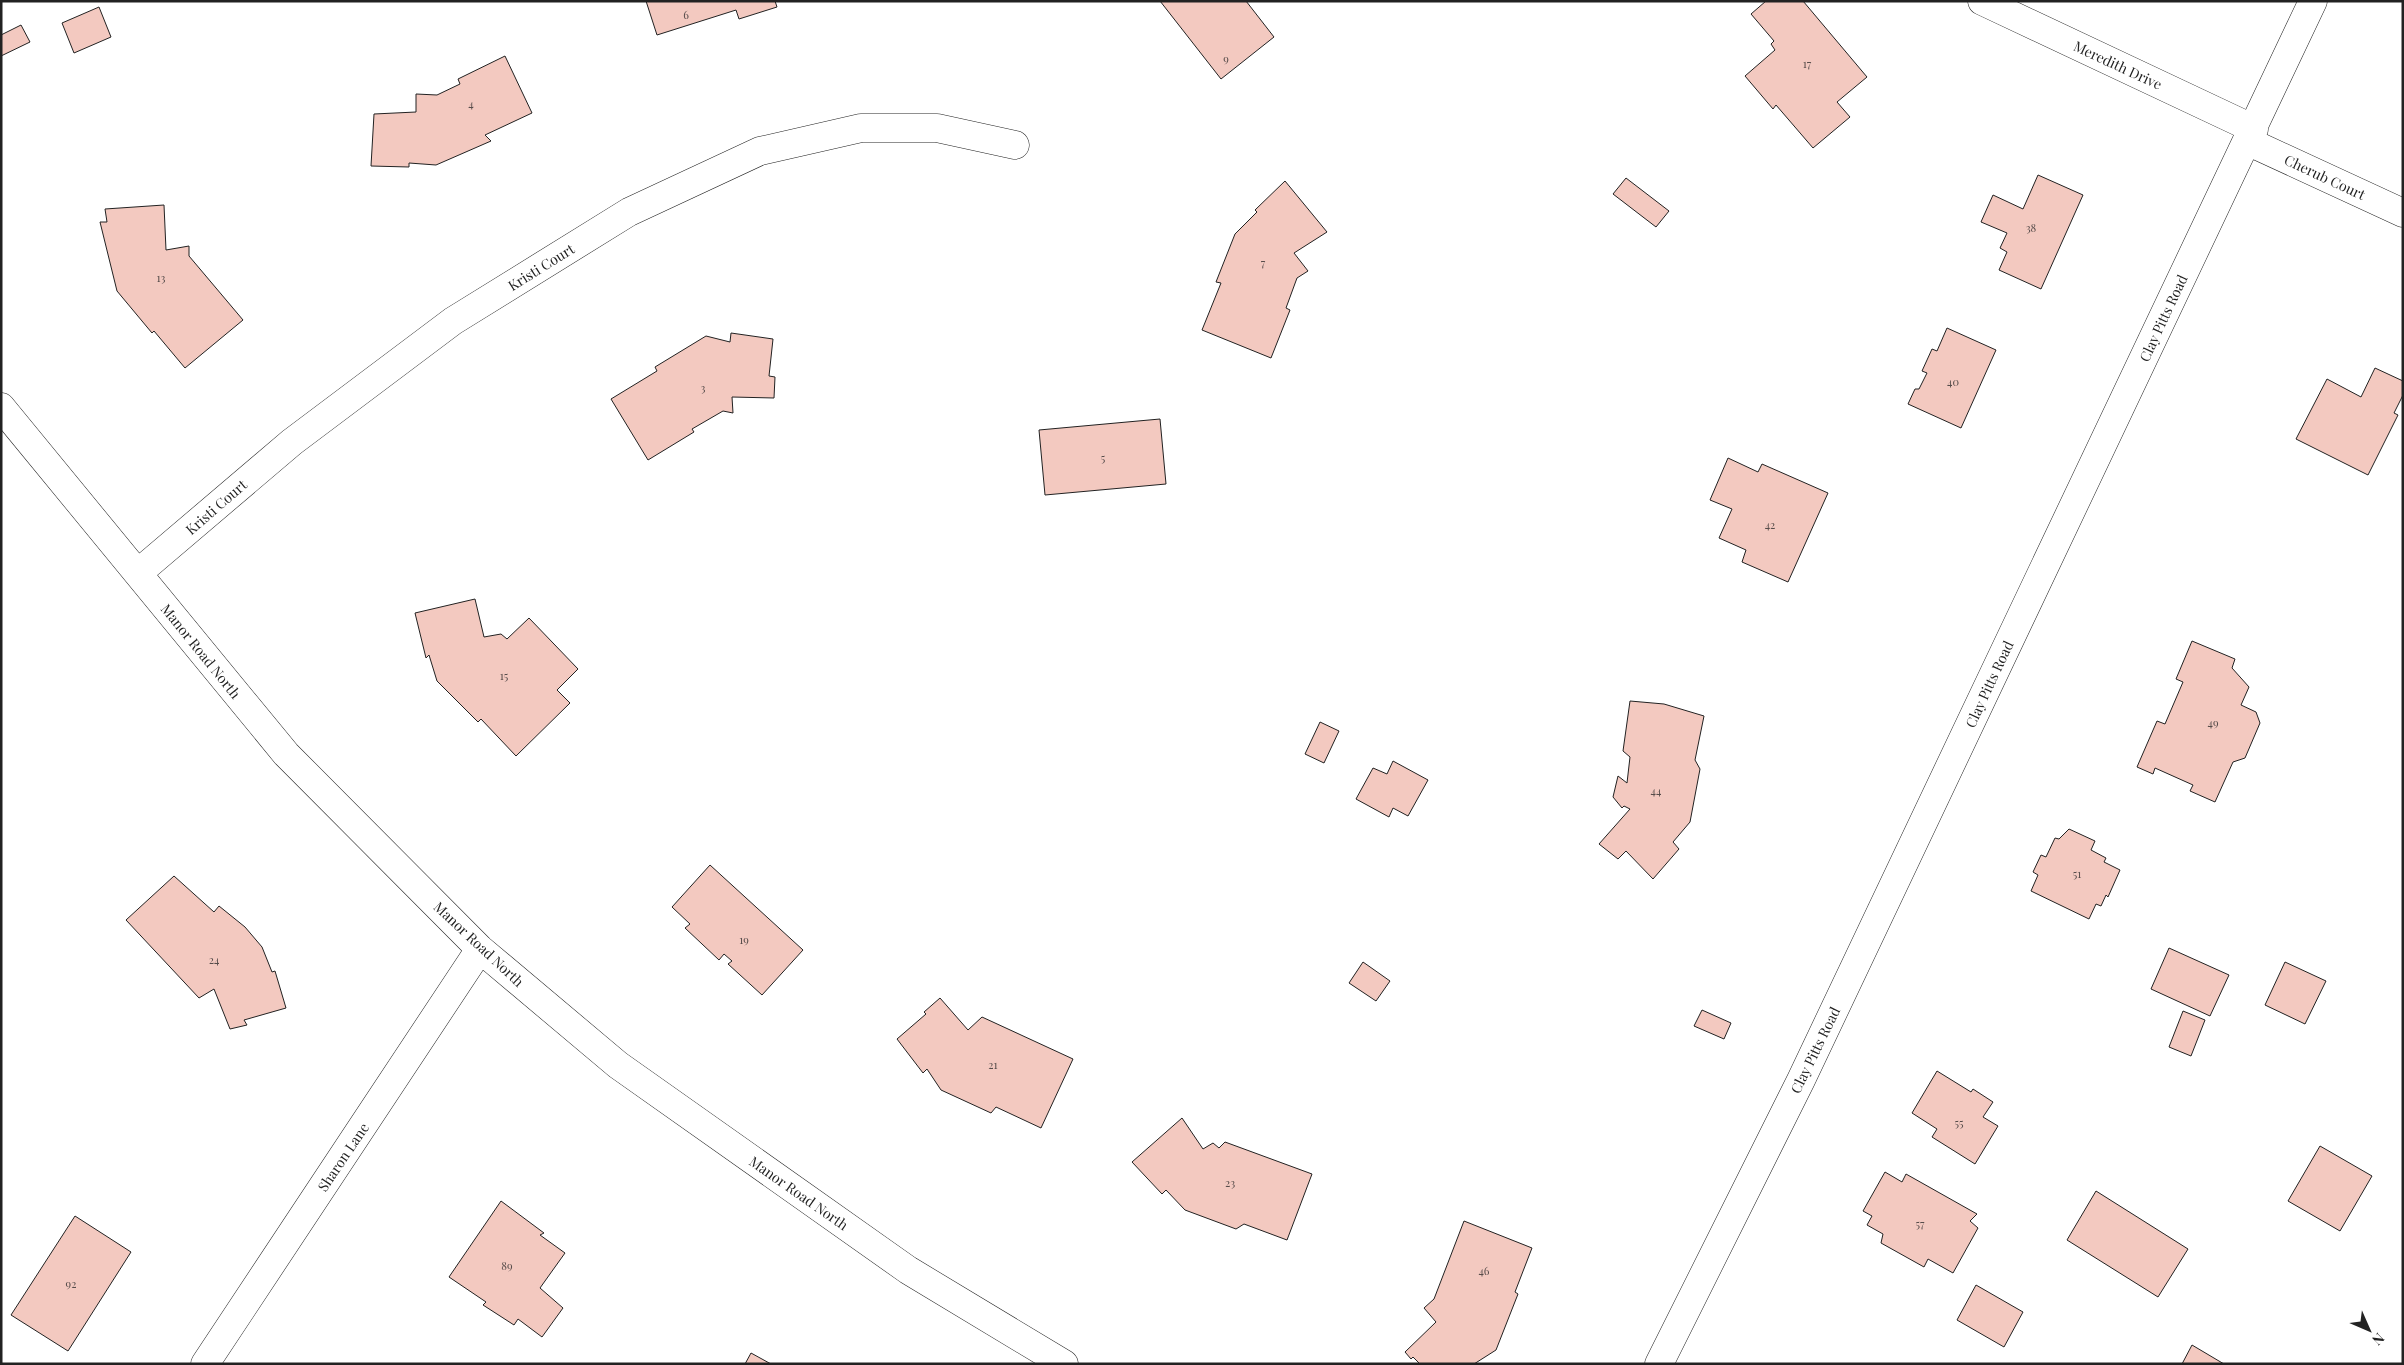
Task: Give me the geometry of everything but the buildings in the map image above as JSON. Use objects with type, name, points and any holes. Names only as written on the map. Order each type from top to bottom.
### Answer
[{"type":"street","name":"Meredith Drive","points":[[1982,1],[2250,135]]},
{"type":"street","name":"Clay Pitts Road","points":[[1658,1364],[1801,1080],[2313,1]]},
{"type":"street","name":"Kristi Court","points":[[138,574],[292,442],[453,321],[629,212],[760,152],[860,128],[937,128],[1014,145]]},
{"type":"street","name":"Cherub Court","points":[[2250,135],[2403,213]]},
{"type":"street","name":"Manor Road North","points":[[1,407],[286,754],[480,949],[626,1071],[908,1270],[1064,1364]]},
{"type":"street","name":"Sharon Lane","points":[[205,1364],[480,949]]}]
